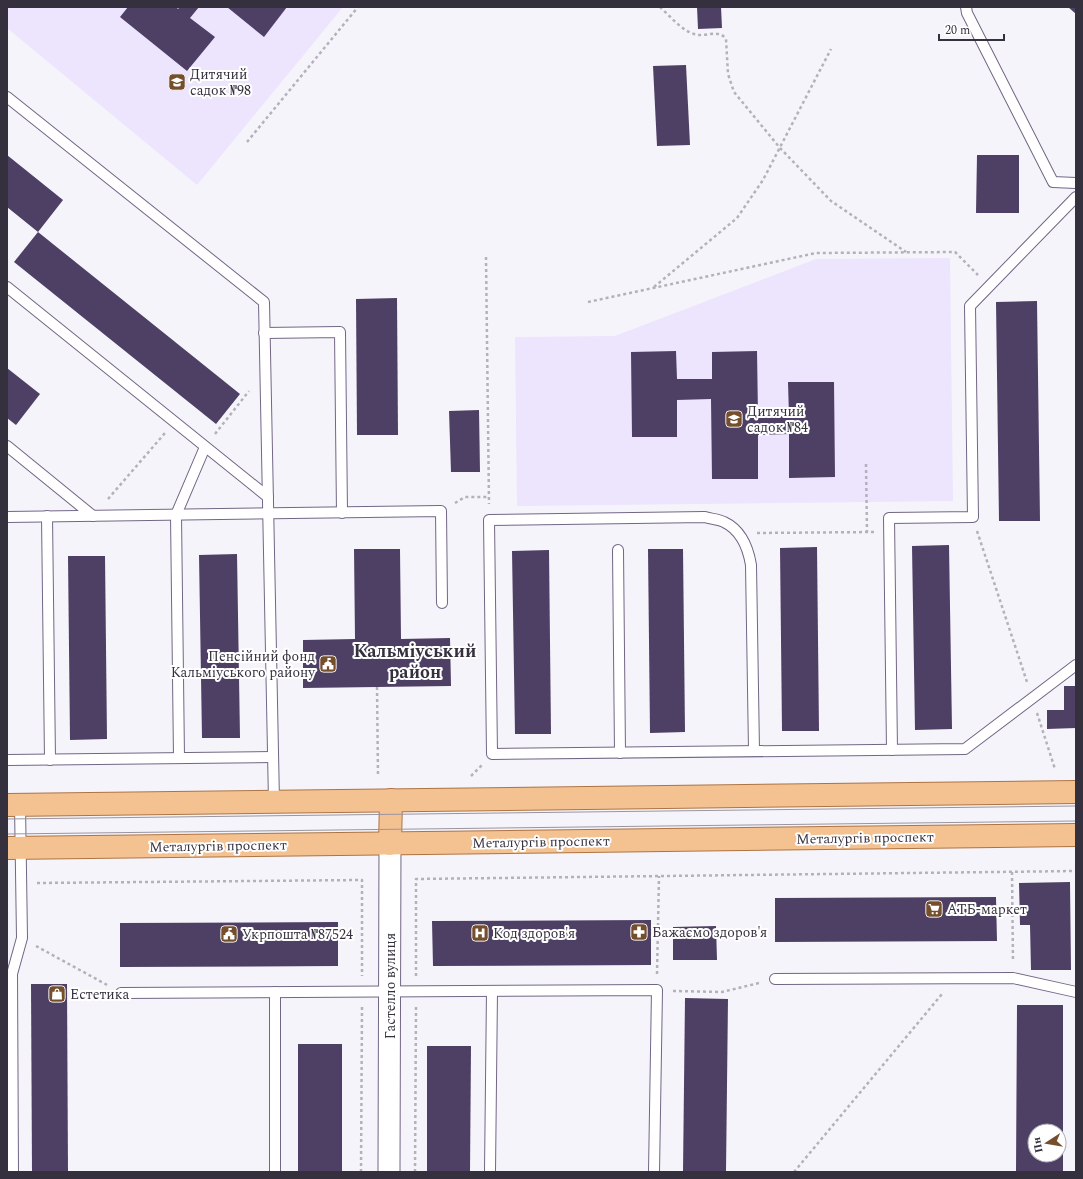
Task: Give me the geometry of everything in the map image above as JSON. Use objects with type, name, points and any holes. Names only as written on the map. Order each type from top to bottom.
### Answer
[{"type":"main road","points":[[14,805],[1076,792]]},
{"type":"main road","name":"Гастелло вулиця","points":[[390,800],[390,844]]},
{"type":"main road","name":"Металургів проспект","points":[[14,848],[1076,835]]},
{"type":"street","name":"Гастелло вулиця","points":[[389,1172],[390,844]]},
{"type":"lane","points":[[966,7],[970,20],[1053,182],[1076,183]]},
{"type":"lane","points":[[7,97],[264,302],[274,802]]},
{"type":"lane","points":[[892,750],[889,518],[973,517],[970,306],[1076,198]]},
{"type":"lane","points":[[7,287],[268,497]]},
{"type":"lane","points":[[264,333],[340,332],[342,513]]},
{"type":"lane","points":[[7,446],[93,516]]},
{"type":"lane","points":[[180,758],[176,515],[205,447]]},
{"type":"lane","points":[[7,517],[441,511],[442,603]]},
{"type":"lane","points":[[47,516],[50,760]]},
{"type":"lane","points":[[754,751],[751,565],[748,548],[739,533],[724,522],[705,518],[489,520],[492,754],[965,749],[1076,665]]},
{"type":"lane","points":[[618,550],[620,753]]},
{"type":"lane","points":[[7,760],[273,757]]},
{"type":"lane","points":[[13,1172],[9,1025],[12,974],[22,938],[22,884],[14,848],[14,805]]},
{"type":"lane","points":[[776,979],[1013,978],[1076,992]]},
{"type":"lane","points":[[121,993],[657,990],[654,1172]]},
{"type":"lane","points":[[490,1172],[492,991]]},
{"type":"lane","points":[[275,992],[275,1172]]},
{"type":"path","points":[[247,142],[358,7]]},
{"type":"path","points":[[660,7],[684,29],[695,35],[719,33],[723,36],[726,39],[728,74],[734,92],[780,148],[831,201],[906,253]]},
{"type":"path","points":[[654,288],[737,218],[763,180],[831,49]]},
{"type":"path","points":[[588,302],[816,254],[955,252],[989,286]]},
{"type":"path","points":[[486,257],[489,520]]},
{"type":"path","points":[[205,447],[265,371]]},
{"type":"path","points":[[93,516],[175,422]]},
{"type":"path","points":[[866,464],[867,532]]},
{"type":"path","points":[[465,497],[489,497]]},
{"type":"path","points":[[973,517],[1056,769]]},
{"type":"path","points":[[739,533],[889,532]]},
{"type":"path","points":[[377,688],[378,777]]},
{"type":"path","points":[[415,1172],[416,879],[1076,871]]},
{"type":"path","points":[[1012,872],[1013,978]]},
{"type":"path","points":[[659,876],[657,990],[722,992],[776,979]]},
{"type":"path","points":[[22,884],[362,880],[361,1172]]},
{"type":"path","points":[[22,938],[121,993]]},
{"type":"path","points":[[794,1172],[956,978]]},
{"type":"shaded area","name":"Дитячий садок №98","points":[[7,7],[343,7],[197,185],[7,28]]},
{"type":"shaded area","name":"Дитячий садок №84","points":[[950,258],[953,501],[517,506],[515,337],[615,336],[816,259]]},
{"type":"building","points":[[128,7],[176,7],[178,9],[180,7],[199,7],[190,18],[215,37],[187,71],[120,17]]},
{"type":"building","points":[[227,7],[287,7],[264,37]]},
{"type":"building","points":[[697,7],[721,7],[722,28],[698,29]]},
{"type":"building","points":[[1068,7],[1076,7],[1076,14]]},
{"type":"building","points":[[686,65],[690,145],[657,146],[653,66]]},
{"type":"building","points":[[7,155],[63,200],[38,232],[7,207]]},
{"type":"building","points":[[977,155],[1019,155],[1019,213],[976,213]]},
{"type":"building","points":[[38,232],[240,394],[216,424],[14,262]]},
{"type":"building","points":[[397,298],[398,435],[357,435],[356,299]]},
{"type":"building","points":[[1037,301],[1040,521],[999,521],[996,302]]},
{"type":"building","points":[[676,351],[677,379],[712,379],[712,352],[757,351],[758,416],[789,416],[788,382],[834,382],[835,477],[789,478],[789,434],[758,435],[758,479],[712,479],[711,399],[677,400],[677,437],[632,437],[631,352]]},
{"type":"building","points":[[7,368],[40,394],[16,425],[7,418]]},
{"type":"building","points":[[479,410],[480,472],[451,472],[449,411]]},
{"type":"building","points":[[949,545],[952,729],[915,730],[912,546]]},
{"type":"building","points":[[817,547],[819,731],[782,731],[780,548]]},
{"type":"building","points":[[354,549],[400,549],[401,639],[450,638],[451,686],[303,688],[303,640],[355,639]]},
{"type":"building","points":[[648,549],[683,549],[685,732],[650,733]]},
{"type":"building","points":[[549,550],[551,734],[515,734],[512,551]]},
{"type":"building","points":[[237,554],[240,738],[202,738],[199,555]]},
{"type":"building","points":[[68,556],[105,556],[107,739],[70,740]]},
{"type":"building","points":[[1064,686],[1076,686],[1076,728],[1047,729],[1047,710],[1064,710]]},
{"type":"building","points":[[1070,882],[1071,970],[1031,970],[1030,925],[1020,925],[1019,883]]},
{"type":"building","points":[[996,897],[997,941],[775,942],[775,898]]},
{"type":"building","points":[[651,920],[651,965],[433,966],[432,921]]},
{"type":"building","points":[[338,922],[338,966],[120,967],[120,923]]},
{"type":"building","points":[[716,926],[717,960],[673,960],[673,927]]},
{"type":"building","points":[[31,984],[67,984],[68,1172],[32,1172]]},
{"type":"building","points":[[685,998],[728,999],[726,1172],[683,1172]]},
{"type":"building","points":[[1017,1005],[1063,1005],[1063,1123],[1027,1123],[1027,1163],[1063,1163],[1063,1172],[1016,1172]]},
{"type":"building","points":[[298,1044],[342,1044],[342,1172],[298,1172]]},
{"type":"building","points":[[427,1046],[471,1046],[470,1172],[427,1172]]},
{"type":"tram line","points":[[7,819],[1076,806]]},
{"type":"tram line","points":[[7,834],[1076,821]]},
{"type":"place","name":"Дитячий садок №98","points":[[177,82]]},
{"type":"place","name":"Дитячий садок №84","points":[[734,419]]},
{"type":"place","name":"Пенсійний фонд Кальміуського району","points":[[328,664]]},
{"type":"place","name":"АТБ-маркет","points":[[934,909]]},
{"type":"place","name":"Бажаємо здоров'я","points":[[639,932]]},
{"type":"place","name":"Код здоров'я","points":[[480,933]]},
{"type":"place","name":"Укрпошта №87524","points":[[229,934]]},
{"type":"place","name":"Естетика","points":[[57,994]]},
{"type":"district","name":"Кальміуський район","points":[[415,661]]}]
